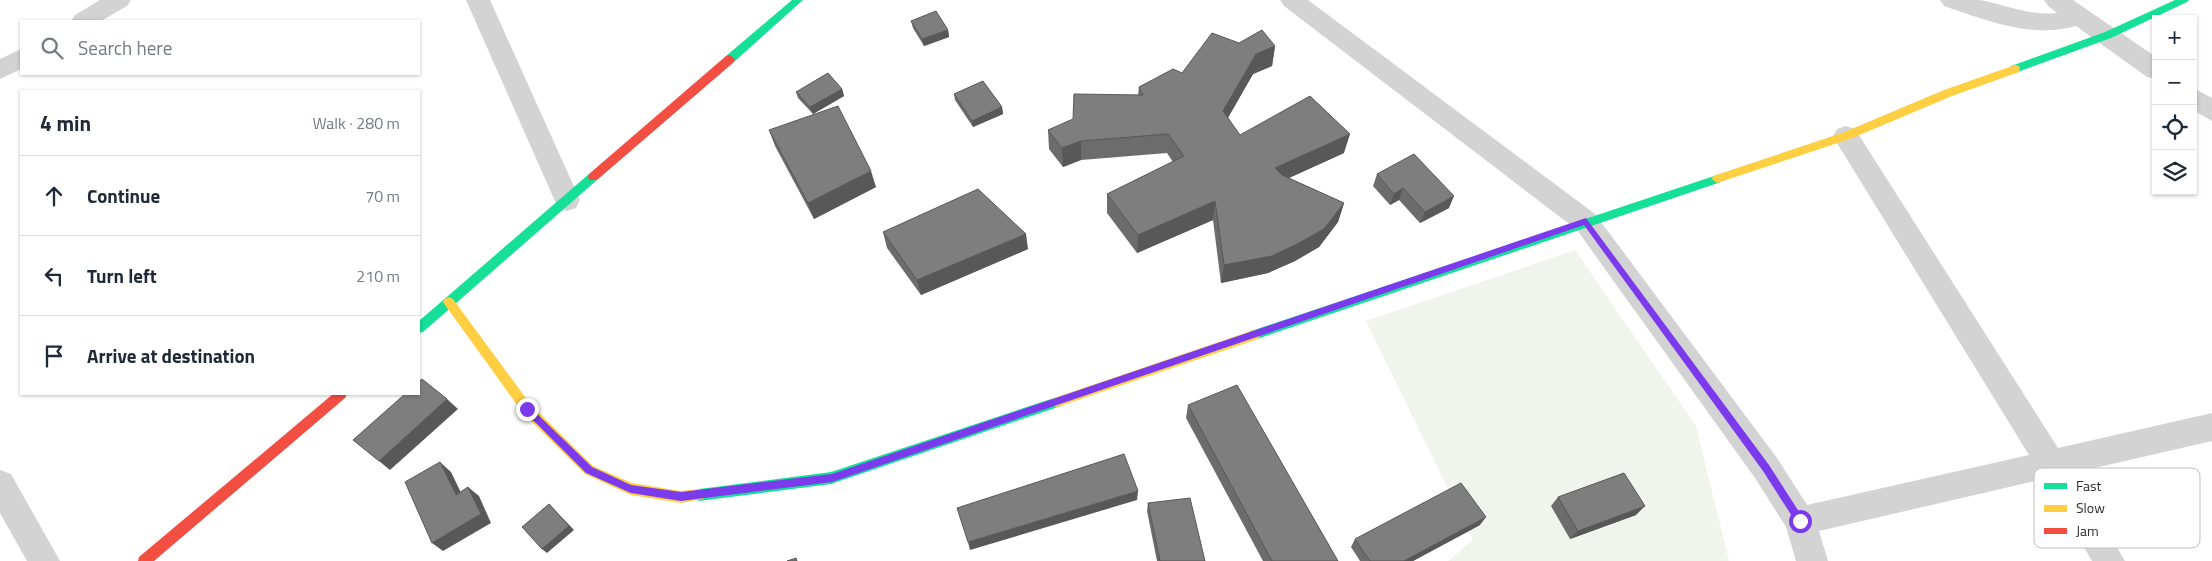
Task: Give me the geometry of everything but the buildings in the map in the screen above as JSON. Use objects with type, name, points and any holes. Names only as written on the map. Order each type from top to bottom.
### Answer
[{"type":"street","points":[[85,20],[119,0]]},
{"type":"street","points":[[478,0],[567,200]]},
{"type":"street","points":[[420,327],[798,0]]},
{"type":"street","points":[[1292,0],[1586,222],[1766,468],[1800,521],[1812,561]]},
{"type":"street","points":[[1952,0],[2022,21],[2064,23],[2080,16]]},
{"type":"street","points":[[2056,0],[2152,67]]},
{"type":"street","points":[[449,302],[527,409],[589,470],[631,489],[681,497],[832,478],[1586,222],[1846,136],[1948,93],[2108,35],[2184,0]]},
{"type":"street","points":[[0,70],[20,59]]},
{"type":"street","points":[[2197,100],[2212,111]]},
{"type":"street","points":[[1846,136],[2054,468]]},
{"type":"street","points":[[144,561],[340,395]]},
{"type":"street","points":[[1800,521],[2212,427]]},
{"type":"street","points":[[0,484],[44,561]]},
{"type":"street","points":[[2101,548],[2109,561]]},
{"type":"shaded area","points":[[1575,250],[1696,426],[1729,561],[1448,561],[1473,540],[1366,321]]},
{"type":"traffic: fast","points":[[730,59],[798,0]]},
{"type":"traffic: fast","points":[[2015,69],[2108,35],[2184,0]]},
{"type":"traffic: fast","points":[[420,327],[593,177]]},
{"type":"traffic: fast","points":[[1254,335],[1717,179]]},
{"type":"traffic: fast","points":[[699,495],[831,478],[1057,402]]},
{"type":"traffic: slow","points":[[1717,179],[1846,136],[1948,93],[2015,69]]},
{"type":"traffic: slow","points":[[449,302],[527,409],[589,470],[631,489],[681,497],[699,495]]},
{"type":"traffic: slow","points":[[1057,402],[1254,335]]},
{"type":"traffic: jam","points":[[593,177],[730,59]]},
{"type":"traffic: jam","points":[[144,561],[340,395]]},
{"type":"route","points":[[527,409],[589,470],[631,489],[681,497],[832,478],[1586,222],[1766,468],[1800,521]]}]
